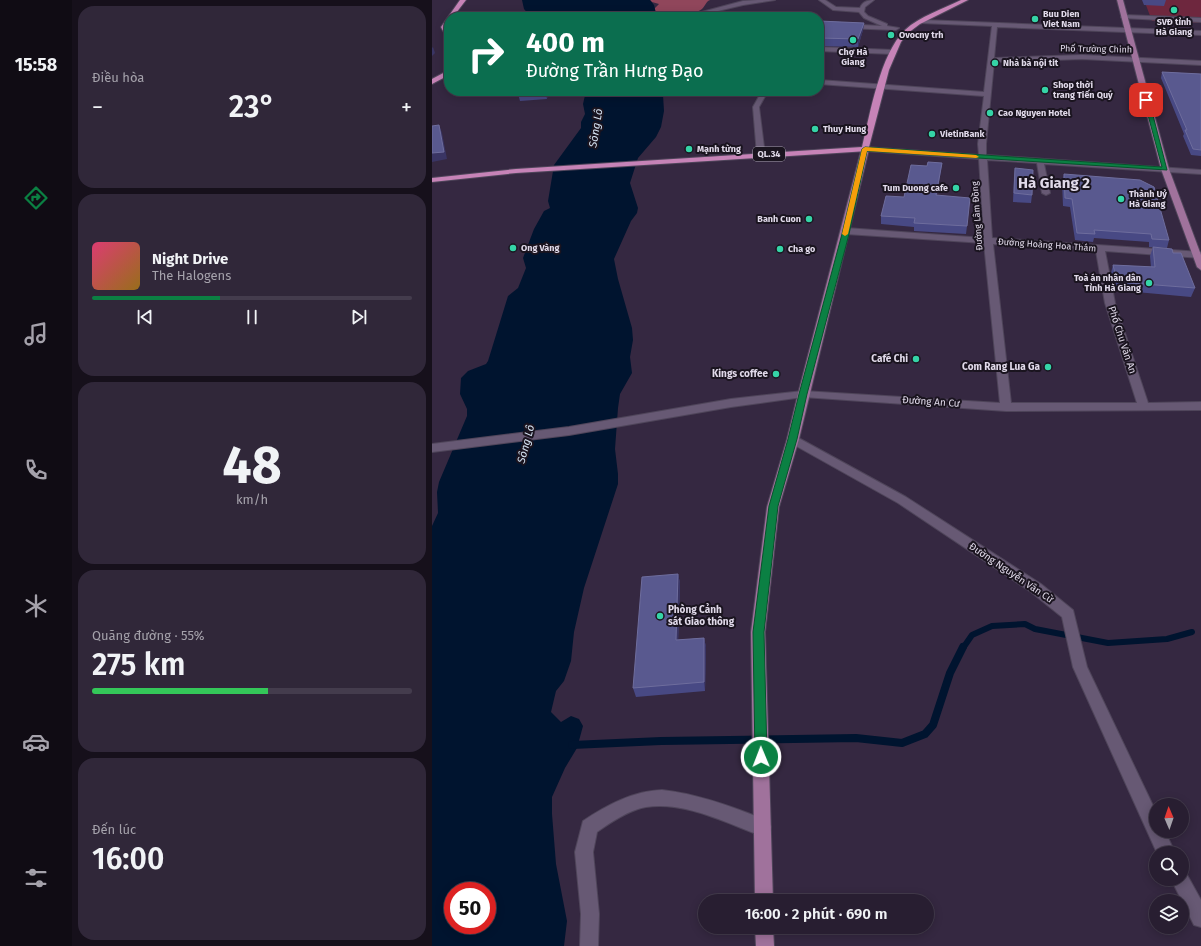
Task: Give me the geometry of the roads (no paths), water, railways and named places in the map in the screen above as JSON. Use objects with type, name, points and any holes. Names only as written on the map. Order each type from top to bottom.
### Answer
[{"type":"highway","points":[[454,12],[463,0]]},
{"type":"highway","points":[[865,149],[887,65],[893,52],[907,31],[965,0]]},
{"type":"highway","points":[[432,82],[444,75]]},
{"type":"highway","name":"QL.34","points":[[432,180],[516,171],[865,149]]},
{"type":"main road","points":[[1120,0],[1165,169],[1198,255],[1201,267]]},
{"type":"main road","points":[[764,894],[758,632],[774,506],[793,439],[803,394],[846,231],[865,149]]},
{"type":"main road","points":[[764,934],[765,946]]},
{"type":"street","points":[[705,12],[738,4],[772,0]]},
{"type":"street","points":[[822,0],[835,9],[860,10],[871,0]]},
{"type":"street","points":[[860,10],[866,17],[907,31]]},
{"type":"street","points":[[1124,17],[1201,20]]},
{"type":"street","points":[[923,22],[1201,33]]},
{"type":"street","name":"Đường Lâm Đồng","points":[[996,24],[982,144],[982,157],[988,240],[1006,407]]},
{"type":"street","points":[[824,26],[896,28]]},
{"type":"street","points":[[824,49],[893,52]]},
{"type":"street","name":"Phố Trường Chinh","points":[[991,60],[1066,57],[1135,58],[1201,63]]},
{"type":"street","points":[[824,82],[988,94]]},
{"type":"street","points":[[761,155],[756,107],[763,96]]},
{"type":"street","points":[[865,149],[1201,172]]},
{"type":"street","points":[[1040,161],[1046,194]]},
{"type":"street","name":"Đường Hoàng Hoa Thám","points":[[846,231],[1198,255]]},
{"type":"street","name":"Phố Chu Văn An","points":[[1100,248],[1110,303],[1144,406]]},
{"type":"street","name":"Đường An Cư","points":[[432,448],[562,432],[663,414],[803,394],[1006,407],[1201,406]]},
{"type":"street","name":"Đường Nguyễn Văn Cừ","points":[[793,439],[902,500],[1036,588],[1068,614],[1080,667],[1149,816]]},
{"type":"street","points":[[589,946],[590,914],[584,852],[589,827],[603,817],[645,800],[666,799],[691,803],[762,828]]},
{"type":"street","points":[[1184,886],[1201,918]]},
{"type":"water","points":[[522,0],[650,0],[654,5],[656,12],[527,12],[524,9]]},
{"type":"water","name":"Sông Lô","points":[[585,96],[663,96],[664,111],[661,127],[656,137],[638,158],[630,183],[638,208],[637,213],[631,221],[614,259],[632,328],[633,340],[630,357],[632,373],[620,394],[618,408],[615,449],[618,484],[584,588],[574,632],[571,661],[564,681],[556,691],[551,712],[561,722],[571,716],[579,719],[583,726],[577,748],[565,768],[552,797],[556,864],[567,921],[564,946],[432,946],[432,526],[438,513],[437,492],[439,482],[467,416],[467,409],[460,394],[461,378],[468,371],[486,364],[488,361],[508,296],[518,288],[526,268],[523,258],[534,229],[544,211],[550,208],[548,201],[554,165],[581,128],[581,122],[585,114],[583,104]]},
{"type":"waterway","points":[[963,648],[972,635],[992,626],[1025,624],[1035,629],[1108,643],[1167,639],[1192,632]]},
{"type":"waterway","points":[[572,745],[661,741],[856,738],[902,743],[925,734],[933,725],[950,673],[963,647]]},
{"type":"place","name":"SVĐ tỉnh Hà Giang","points":[[1174,10]]},
{"type":"place","name":"Buu Dien Viet Nam","points":[[1035,19]]},
{"type":"place","name":"Ovocny trh","points":[[891,35]]},
{"type":"place","name":"Chợ Hà Giang","points":[[853,40]]},
{"type":"place","name":"Nhà bà nội tit","points":[[995,63]]},
{"type":"place","name":"Shop thời trang Tiến Quý","points":[[1045,90]]},
{"type":"place","name":"Cao Nguyen Hotel","points":[[990,113]]},
{"type":"place","name":"Thuy Hung","points":[[815,129]]},
{"type":"place","name":"VietinBank","points":[[932,134]]},
{"type":"place","name":"Mạnh từng","points":[[689,149]]},
{"type":"place","name":"Tum Duong cafe","points":[[956,188]]},
{"type":"place","name":"Thành Uỷ Hà Giang","points":[[1121,199]]},
{"type":"place","name":"Banh Cuon","points":[[809,219]]},
{"type":"place","name":"Ong Vàng","points":[[513,248]]},
{"type":"place","name":"Cha go","points":[[780,249]]},
{"type":"place","name":"Toà án nhân dân Tỉnh Hà Giang","points":[[1149,283]]},
{"type":"place","name":"Café Chi","points":[[916,359]]},
{"type":"place","name":"Com Rang Lua Ga","points":[[1048,367]]},
{"type":"place","name":"Kings coffee","points":[[776,374]]},
{"type":"place","name":"Phòng Cảnh sát Giao thông","points":[[660,616]]},
{"type":"district","name":"Hà Giang 2","points":[[1054,183]]}]
